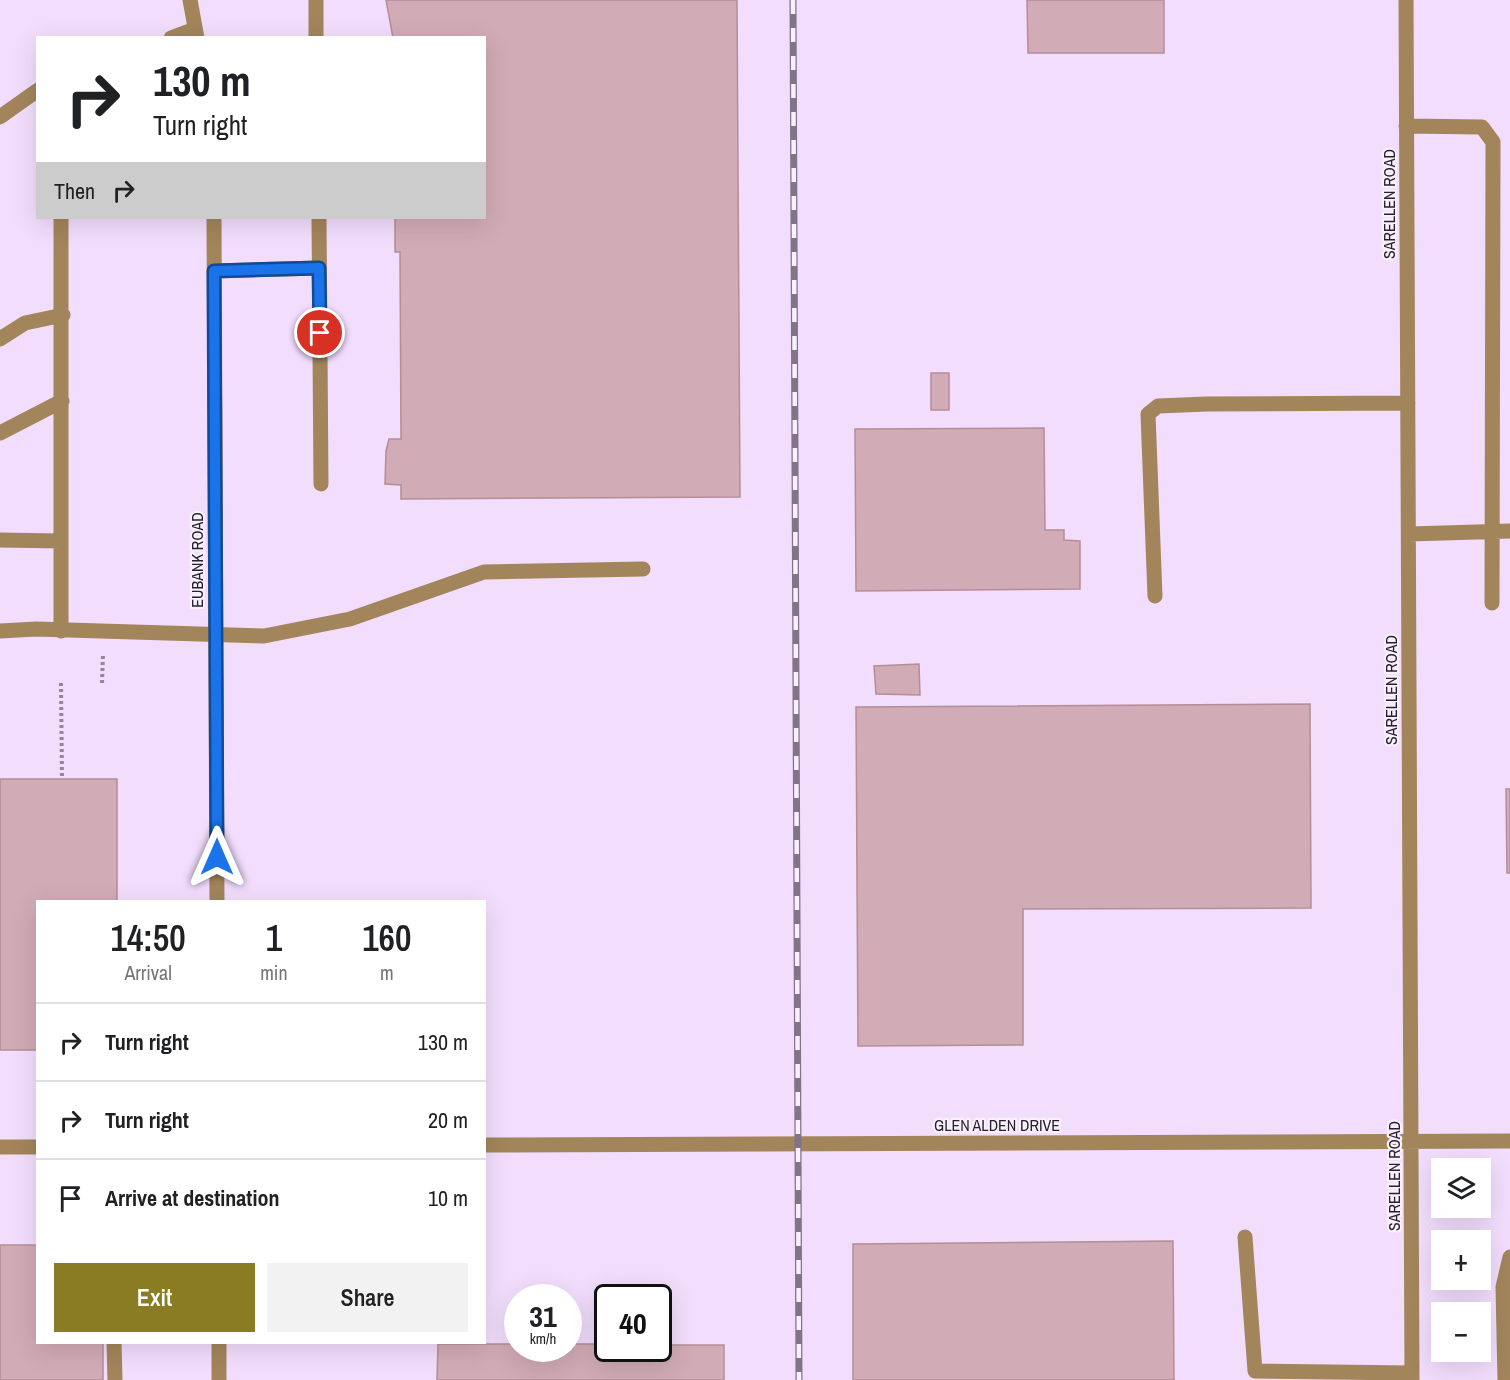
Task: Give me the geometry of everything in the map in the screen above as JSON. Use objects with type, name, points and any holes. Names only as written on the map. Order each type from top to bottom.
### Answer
[{"type":"street","points":[[181,36],[196,33],[190,0]]},
{"type":"street","points":[[316,0],[316,36]]},
{"type":"street","name":"SARELLEN ROAD","points":[[1406,0],[1412,1376]]},
{"type":"street","points":[[0,117],[36,91]]},
{"type":"street","points":[[1406,126],[1482,127],[1493,142],[1492,603]]},
{"type":"street","points":[[61,219],[63,315],[61,631]]},
{"type":"street","name":"EUBANK ROAD","points":[[214,219],[217,900]]},
{"type":"street","points":[[318,219],[321,484]]},
{"type":"street","points":[[214,271],[319,268]]},
{"type":"street","points":[[0,339],[25,323],[63,315]]},
{"type":"street","points":[[0,433],[62,400]]},
{"type":"street","points":[[1155,596],[1148,414],[1158,406],[1408,403]]},
{"type":"street","points":[[1408,534],[1510,531]]},
{"type":"street","points":[[0,540],[60,541]]},
{"type":"street","points":[[0,631],[264,636],[350,619],[484,572],[643,569]]},
{"type":"street","name":"GLEN ALDEN DRIVE","points":[[486,1145],[1510,1141]]},
{"type":"street","points":[[0,1147],[36,1147]]},
{"type":"street","points":[[1245,1237],[1255,1371],[1412,1376]]},
{"type":"street","points":[[1505,1380],[1503,1287],[1510,1257]]},
{"type":"street","points":[[114,1344],[115,1380]]},
{"type":"street","points":[[219,1344],[219,1380]]},
{"type":"path","points":[[102,683],[103,632]]},
{"type":"path","points":[[61,683],[62,779]]},
{"type":"building","points":[[386,0],[737,0],[740,497],[401,499],[401,485],[385,484],[386,451],[389,439],[401,439],[400,252],[395,252],[395,219],[486,219],[486,36],[393,36]]},
{"type":"building","points":[[1027,0],[1164,0],[1164,53],[1028,53]]},
{"type":"building","points":[[931,373],[949,373],[949,410],[931,410]]},
{"type":"building","points":[[1044,428],[1045,530],[1064,530],[1064,540],[1080,541],[1080,589],[856,591],[855,429]]},
{"type":"building","points":[[919,664],[920,695],[876,694],[874,666]]},
{"type":"building","points":[[1310,704],[1311,908],[1023,909],[1023,1045],[858,1046],[856,707]]},
{"type":"building","points":[[0,779],[117,779],[117,900],[36,900],[36,1050],[0,1050]]},
{"type":"building","points":[[1506,789],[1510,789],[1510,873],[1507,873]]},
{"type":"building","points":[[1173,1241],[1174,1380],[853,1380],[853,1244]]},
{"type":"building","points":[[0,1245],[36,1245],[36,1344],[103,1344],[103,1380],[0,1380]]},
{"type":"building","points":[[438,1344],[504,1344],[504,1362],[582,1362],[582,1344],[594,1344],[594,1362],[672,1362],[672,1345],[724,1345],[724,1380],[437,1380]]},
{"type":"railway","points":[[793,0],[799,1380]]},
{"type":"route","points":[[217,857],[214,271],[319,268],[320,333]]}]
